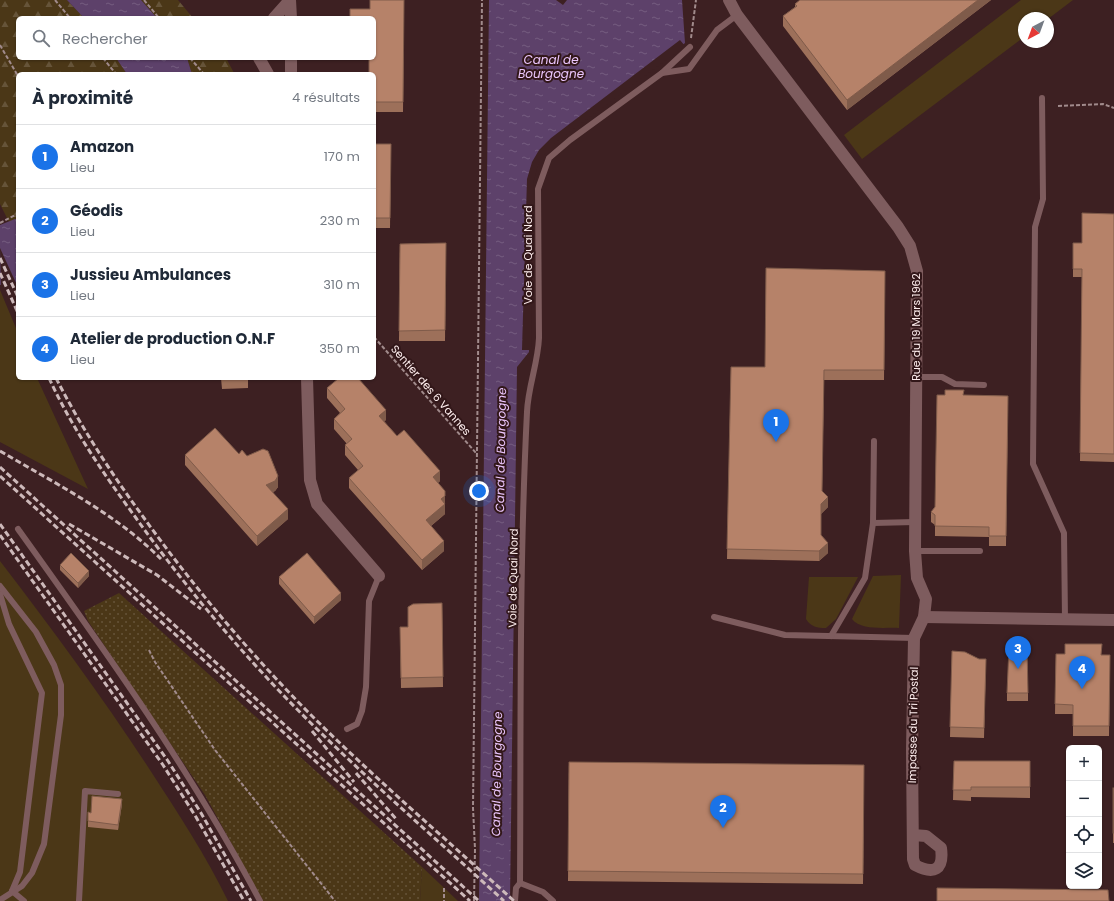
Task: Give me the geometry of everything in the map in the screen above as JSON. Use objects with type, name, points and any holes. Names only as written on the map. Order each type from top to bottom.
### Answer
[{"type":"street","points":[[276,16],[290,0]]},
{"type":"street","points":[[290,0],[290,16]]},
{"type":"street","name":"Rue du 19 Mars 1962","points":[[729,0],[737,15],[894,221],[910,246],[917,271],[915,551],[917,578],[926,599],[924,618]]},
{"type":"street","points":[[260,60],[267,72]]},
{"type":"street","points":[[291,60],[291,72]]},
{"type":"street","points":[[307,380],[310,480],[317,504],[379,576]]},
{"type":"street","points":[[924,618],[1114,620]]},
{"type":"street","name":"Impasse du Tri Postal","points":[[913,836],[914,638],[924,618]]},
{"type":"lane","name":"Voie de Quai Nord","points":[[662,73],[688,69],[717,30],[737,15]]},
{"type":"lane","name":"Voie de Quai Nord","points":[[515,901],[516,888],[520,883],[522,574],[527,410],[538,355],[539,338],[538,189],[549,158],[570,140],[662,73],[690,47]]},
{"type":"lane","points":[[1042,98],[1043,199],[1035,227],[1033,464],[1064,533],[1065,620]]},
{"type":"lane","points":[[916,377],[942,377],[955,384],[984,385]]},
{"type":"lane","points":[[831,636],[865,578],[873,523],[874,441]]},
{"type":"lane","points":[[873,523],[915,522]]},
{"type":"lane","points":[[18,529],[123,680],[205,802],[260,901]]},
{"type":"lane","points":[[915,551],[980,551]]},
{"type":"lane","points":[[347,730],[357,724],[362,710],[366,681],[369,601],[379,576]]},
{"type":"lane","points":[[0,586],[36,632],[54,665],[61,685],[61,715],[44,844],[32,873],[22,886],[0,900]]},
{"type":"lane","points":[[0,594],[9,624],[42,693],[20,872],[12,891]]},
{"type":"lane","points":[[714,617],[785,635],[914,638]]},
{"type":"lane","points":[[79,901],[86,791],[118,794]]},
{"type":"lane","points":[[520,883],[543,892],[553,901]]},
{"type":"lane","points":[[12,891],[24,901]]},
{"type":"path","points":[[55,0],[68,16]]},
{"type":"path","points":[[144,0],[157,16]]},
{"type":"path","points":[[474,901],[475,849],[473,808],[482,0]]},
{"type":"path","points":[[690,47],[696,0]]},
{"type":"path","points":[[0,45],[16,73]]},
{"type":"path","points":[[105,60],[114,72]]},
{"type":"path","points":[[192,60],[202,72]]},
{"type":"path","points":[[1058,106],[1103,104],[1114,108]]},
{"type":"path","points":[[0,223],[16,215]]},
{"type":"path","name":"Sentier des 6 Vannes","points":[[376,339],[477,453]]},
{"type":"path","points":[[149,650],[155,662],[215,750],[335,901]]},
{"type":"path","points":[[444,888],[444,901]]},
{"type":"green space","points":[[0,0],[67,0],[82,16],[16,16],[16,60],[117,60],[126,72],[16,72],[16,220],[9,222],[0,204]]},
{"type":"green space","points":[[141,0],[178,0],[191,16],[155,16]]},
{"type":"green space","points":[[1021,0],[1073,0],[1054,14],[1054,12],[1018,12],[1018,42],[862,159],[844,135]]},
{"type":"green space","points":[[188,60],[227,60],[233,72],[191,72]]},
{"type":"green space","points":[[0,290],[16,328],[16,380],[38,380],[88,489],[0,442]]},
{"type":"green space","points":[[0,561],[77,664],[132,743],[171,802],[228,901],[0,901]]},
{"type":"green space","points":[[901,575],[899,628],[867,627],[856,623],[852,619],[873,576]]},
{"type":"green space","points":[[809,577],[858,577],[836,619],[826,628],[814,626],[806,619]]},
{"type":"green space","points":[[119,593],[422,867],[420,901],[263,901],[205,795],[88,621],[84,611]]},
{"type":"green space","points":[[422,867],[458,901],[420,901]]},
{"type":"water","points":[[67,0],[141,0],[155,16],[82,16]]},
{"type":"water","name":"Canal de Bourgogne","points":[[489,0],[556,0],[563,5],[567,0],[682,0],[685,43],[554,142],[543,155],[533,180],[531,196],[529,352],[517,367],[510,901],[479,901]]},
{"type":"water","points":[[117,60],[188,60],[191,72],[126,72]]},
{"type":"water","points":[[16,219],[16,283],[0,285],[0,225]]},
{"type":"pier","points":[[680,40],[685,46],[555,143],[538,165],[534,180],[531,350],[522,350],[527,179],[532,162],[539,150],[551,138]]},
{"type":"pier","points":[[0,248],[16,283],[16,285],[1,287]]},
{"type":"building","points":[[370,0],[404,0],[403,102],[376,102],[376,72],[369,72],[369,60],[376,60],[376,16],[350,16],[350,9],[370,9]]},
{"type":"building","points":[[800,0],[978,0],[847,100],[783,16],[797,6],[795,4]]},
{"type":"building","points":[[376,144],[391,144],[390,218],[376,218]]},
{"type":"building","points":[[1082,213],[1114,214],[1114,454],[1080,453],[1082,269],[1073,269],[1073,243],[1082,243]]},
{"type":"building","points":[[446,243],[445,330],[399,331],[400,244]]},
{"type":"building","points":[[766,268],[885,271],[884,370],[824,370],[822,491],[828,497],[821,504],[821,535],[828,543],[819,551],[727,549],[731,367],[765,367]]},
{"type":"building","points":[[337,380],[360,380],[386,410],[379,416],[397,436],[404,430],[440,471],[433,477],[445,491],[445,496],[441,499],[445,504],[426,520],[444,541],[422,560],[349,478],[363,466],[345,445],[352,439],[334,419],[345,409],[327,388]]},
{"type":"building","points":[[945,390],[964,390],[963,395],[1008,396],[1006,536],[989,536],[989,527],[935,526],[935,515],[931,512],[935,507],[937,395],[945,395]]},
{"type":"building","points":[[215,428],[239,454],[242,450],[247,456],[263,449],[268,451],[278,476],[275,481],[266,485],[288,509],[257,536],[185,455]]},
{"type":"building","points":[[71,553],[89,571],[78,583],[60,565]]},
{"type":"building","points":[[307,553],[341,593],[314,617],[279,577]]},
{"type":"building","points":[[442,603],[443,677],[401,678],[400,627],[408,627],[408,607],[413,604]]},
{"type":"building","points":[[1065,644],[1102,644],[1101,655],[1110,655],[1109,726],[1073,726],[1073,705],[1055,704],[1056,654],[1065,654]]},
{"type":"building","points":[[1009,647],[1027,648],[1028,693],[1007,693]]},
{"type":"building","points":[[952,651],[965,652],[979,659],[986,659],[984,728],[950,727]]},
{"type":"building","points":[[954,761],[1030,761],[1030,787],[971,787],[971,790],[953,790]]},
{"type":"building","points":[[569,762],[864,765],[863,874],[568,871]]},
{"type":"building","points":[[1114,788],[1114,833],[1113,833]]},
{"type":"building","points":[[92,796],[122,799],[118,825],[88,821],[88,812],[91,813]]},
{"type":"building","points":[[937,888],[1108,890],[1109,901],[937,901]]},
{"type":"railway","points":[[0,258],[16,293]]},
{"type":"railway","points":[[0,273],[16,309]]},
{"type":"railway","points":[[50,380],[68,415],[89,450],[153,542],[189,588],[246,655],[286,698],[339,750],[504,901]]},
{"type":"railway","points":[[57,380],[86,432],[132,501],[182,568],[242,641],[332,736],[383,784],[514,901]]},
{"type":"railway","points":[[0,451],[105,513],[124,527],[161,559]]},
{"type":"railway","points":[[0,467],[479,901]]},
{"type":"railway","points":[[0,476],[470,901]]},
{"type":"railway","points":[[0,524],[168,761],[201,813],[251,901]]},
{"type":"railway","points":[[69,524],[157,575],[201,609]]},
{"type":"railway","points":[[0,535],[163,765],[196,817],[244,901]]},
{"type":"railway","points":[[312,731],[354,782]]},
{"type":"railway","points":[[356,773],[397,820]]},
{"type":"place","name":"Amazon","points":[[776,442]]},
{"type":"place","name":"Jussieu Ambulances","points":[[1018,669]]},
{"type":"place","name":"Atelier de production O.N.F","points":[[1082,689]]},
{"type":"place","name":"Géodis","points":[[723,828]]}]
